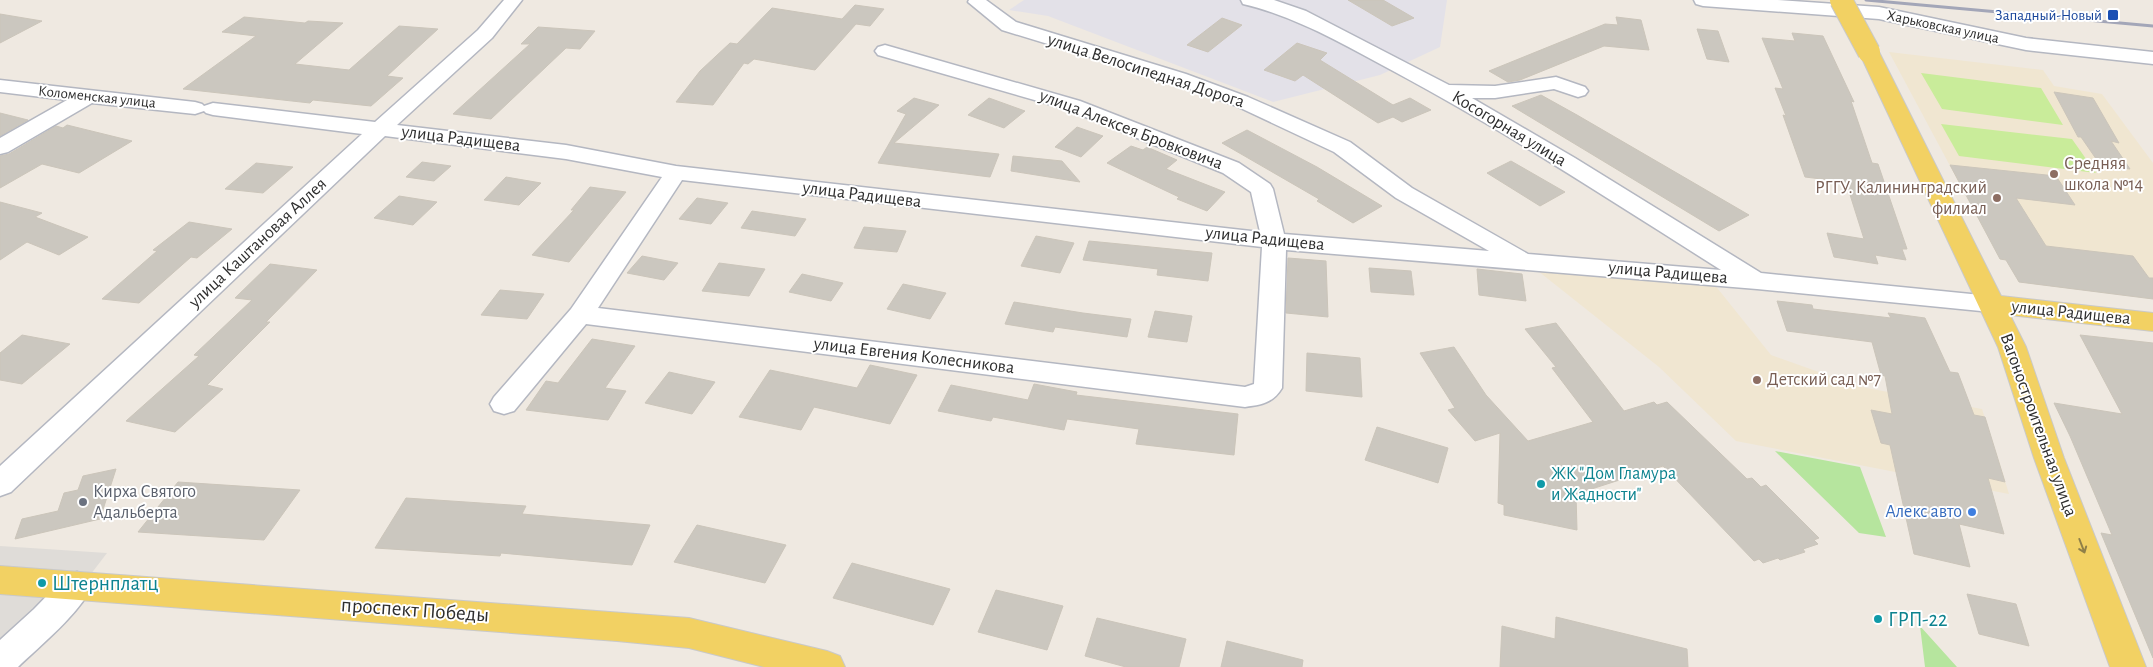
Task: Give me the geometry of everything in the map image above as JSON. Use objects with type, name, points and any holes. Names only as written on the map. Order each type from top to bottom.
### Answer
[{"type":"main road","name":"Вагоностроительная улица","points":[[1841,0],[1869,52],[2012,347],[2049,458],[2128,667]]},
{"type":"main road","name":"улица Радищева","points":[[1991,304],[2153,322]]},
{"type":"main road","name":"проспект Победы","points":[[0,580],[77,584],[689,633],[781,662],[827,667]]},
{"type":"street","name":"улица Каштановая Аллея","points":[[0,484],[452,62],[477,42],[502,16],[513,0]]},
{"type":"street","name":"Косогорная улица","points":[[1250,0],[1273,4],[1446,90],[1757,280]]},
{"type":"street","name":"Харьковская улица","points":[[1703,0],[1879,13],[2026,44],[2153,58]]},
{"type":"street","name":"улица Велосипедная Дорога","points":[[977,2],[1009,26],[1179,78],[1241,101],[1342,147],[1404,193],[1523,260]]},
{"type":"street","name":"улица Алексея Бровковича","points":[[885,51],[1073,105],[1231,168],[1262,189],[1274,241]]},
{"type":"street","points":[[1446,90],[1495,92],[1556,83],[1578,91]]},
{"type":"street","name":"Коломенская улица","points":[[0,86],[380,130]]},
{"type":"street","points":[[0,147],[89,96]]},
{"type":"street","name":"улица Радищева","points":[[380,130],[566,152],[676,173],[1274,241],[1757,280],[1991,304]]},
{"type":"street","points":[[504,404],[580,315],[676,173]]},
{"type":"street","name":"улица Евгения Колесникова","points":[[580,315],[1245,397],[1259,395],[1268,388],[1274,241]]},
{"type":"street","points":[[0,662],[46,619],[77,584]]},
{"type":"shaded area","points":[[1024,0],[1447,0],[1440,47],[1380,75],[1273,102],[1048,16],[1009,10]]},
{"type":"shaded area","name":"Средняя школа №14","points":[[1889,52],[2043,70],[2054,86],[2102,94],[2153,163],[2153,299],[2019,282],[2006,260],[2000,259]]},
{"type":"shaded area","name":"Детский сад №7","points":[[1533,267],[1714,284],[1771,355],[1861,387],[1982,409],[1989,431],[1969,428],[1977,455],[1999,461],[2009,494],[1736,441],[1659,367]]},
{"type":"shaded area","name":"Штернплатц","points":[[0,546],[107,553],[61,613],[0,667]]},
{"type":"green space","points":[[1921,73],[2041,88],[2063,125],[1942,109]]},
{"type":"green space","points":[[1941,124],[2072,139],[2096,173],[1959,156]]},
{"type":"green space","points":[[1775,451],[1860,467],[1886,537],[1859,533]]},
{"type":"green space","points":[[1920,626],[1957,667],[1925,667]]},
{"type":"building","points":[[1348,0],[1383,0],[1414,18],[1392,26]]},
{"type":"building","points":[[855,5],[884,9],[870,26],[856,24],[815,70],[754,59],[748,64],[744,63],[713,105],[676,102],[700,71],[730,43],[737,44],[772,8],[842,19]]},
{"type":"building","points":[[0,14],[42,21],[0,43]]},
{"type":"building","points":[[244,17],[305,23],[308,21],[343,23],[295,64],[349,70],[399,26],[438,29],[387,76],[403,78],[371,106],[313,100],[310,103],[183,89],[256,36],[222,32]]},
{"type":"building","points":[[1616,17],[1641,20],[1649,50],[1604,46],[1520,80],[1508,82],[1489,71],[1605,24],[1618,25]]},
{"type":"building","points":[[1222,18],[1242,25],[1208,52],[1187,45]]},
{"type":"building","points":[[538,27],[595,31],[580,49],[566,48],[491,119],[453,114],[530,44],[521,44]]},
{"type":"building","points":[[1697,29],[1718,31],[1729,62],[1707,59]]},
{"type":"building","points":[[1792,33],[1823,36],[1854,102],[1851,101],[1872,163],[1878,164],[1907,249],[1902,249],[1906,260],[1875,255],[1878,264],[1834,257],[1827,233],[1864,239],[1846,182],[1805,177],[1783,115],[1786,116],[1775,88],[1783,89],[1762,38],[1795,41]]},
{"type":"building","points":[[1297,43],[1327,53],[1320,60],[1393,105],[1410,98],[1431,110],[1402,122],[1393,117],[1378,123],[1303,75],[1295,81],[1264,70]]},
{"type":"building","points":[[2054,92],[2093,98],[2119,143],[2111,141],[2130,169],[2101,166],[2081,137],[2078,137]]},
{"type":"building","points":[[1541,95],[1749,215],[1719,231],[1512,106]]},
{"type":"building","points":[[914,98],[939,105],[894,143],[999,154],[990,177],[878,163],[906,114],[897,111]]},
{"type":"building","points":[[989,98],[1025,111],[1004,128],[968,115]]},
{"type":"building","points":[[0,113],[28,120],[0,136]]},
{"type":"building","points":[[67,125],[132,141],[79,173],[42,164],[0,188],[0,156],[9,154],[56,126],[63,128]]},
{"type":"building","points":[[1077,127],[1103,136],[1081,157],[1055,147]]},
{"type":"building","points":[[1247,130],[1317,167],[1382,206],[1353,223],[1317,201],[1319,199],[1222,143]]},
{"type":"building","points":[[1131,146],[1143,150],[1147,147],[1177,160],[1166,169],[1225,192],[1207,211],[1177,199],[1179,197],[1107,163]]},
{"type":"building","points":[[1013,156],[1062,161],[1080,182],[1011,171]]},
{"type":"building","points":[[1511,161],[1565,192],[1540,206],[1487,173]]},
{"type":"building","points":[[422,162],[451,166],[434,181],[406,177]]},
{"type":"building","points":[[256,163],[293,167],[263,193],[225,189]]},
{"type":"building","points":[[1950,165],[2056,176],[2075,205],[2016,198],[2046,246],[2133,256],[2149,278],[2153,278],[2153,299],[2019,282],[2006,260],[2000,259]]},
{"type":"building","points":[[506,177],[541,183],[519,205],[484,200]]},
{"type":"building","points":[[590,187],[626,192],[569,262],[532,255],[574,210],[571,210]]},
{"type":"building","points":[[399,196],[437,202],[413,225],[374,218]]},
{"type":"building","points":[[697,198],[728,203],[711,224],[679,219]]},
{"type":"building","points":[[0,202],[42,213],[35,217],[88,237],[59,255],[27,242],[0,260]]},
{"type":"building","points":[[752,211],[806,219],[795,236],[741,228]]},
{"type":"building","points":[[189,222],[232,229],[197,258],[191,257],[139,303],[102,299],[157,251],[153,250]]},
{"type":"building","points":[[864,227],[906,231],[897,252],[854,248]]},
{"type":"building","points":[[1036,236],[1074,243],[1060,273],[1021,266]]},
{"type":"building","points":[[1089,241],[1212,253],[1208,281],[1157,275],[1158,269],[1083,260]]},
{"type":"building","points":[[642,256],[678,263],[664,280],[627,273]]},
{"type":"building","points":[[1288,258],[1326,261],[1328,317],[1286,313]]},
{"type":"building","points":[[719,263],[765,269],[749,296],[702,291]]},
{"type":"building","points":[[270,264],[317,270],[266,322],[270,322],[207,385],[223,389],[175,432],[126,421],[199,356],[194,355],[252,300],[235,298]]},
{"type":"building","points":[[1369,268],[1411,271],[1414,295],[1371,292]]},
{"type":"building","points":[[1477,269],[1522,274],[1526,301],[1479,295]]},
{"type":"building","points":[[802,274],[843,283],[831,301],[789,292]]},
{"type":"building","points":[[903,284],[946,293],[930,319],[887,309]]},
{"type":"building","points":[[500,290],[544,294],[527,319],[481,315]]},
{"type":"building","points":[[1777,301],[1812,305],[1813,309],[1891,318],[1888,313],[1925,318],[1950,372],[1958,373],[1974,415],[1985,417],[2005,482],[1988,478],[2004,534],[1959,524],[1970,567],[1914,554],[1890,445],[1881,443],[1871,410],[1892,414],[1885,376],[1881,375],[1872,342],[1787,331]]},
{"type":"building","points":[[1014,302],[1131,319],[1127,337],[1055,327],[1053,332],[1005,324]]},
{"type":"building","points":[[1155,311],[1192,316],[1187,342],[1148,337]]},
{"type":"building","name":"ЖК \"Дом Гламура и Жадности\"","points":[[1556,323],[1624,411],[1654,402],[1657,405],[1667,402],[1747,479],[1752,478],[1761,487],[1766,485],[1819,538],[1814,540],[1818,544],[1803,549],[1805,552],[1780,560],[1778,558],[1763,563],[1759,559],[1754,561],[1663,466],[1576,494],[1577,530],[1504,515],[1504,505],[1498,503],[1500,433],[1475,441],[1448,410],[1455,408],[1420,353],[1454,347],[1486,395],[1528,441],[1593,422],[1552,368],[1556,367],[1525,329]]},
{"type":"building","points":[[22,335],[70,344],[22,384],[0,380],[0,353]]},
{"type":"building","points":[[2080,335],[2153,343],[2153,658],[2101,533],[2112,535],[2054,403],[2122,414]]},
{"type":"building","points":[[592,339],[635,346],[605,388],[626,391],[608,420],[526,410],[546,381],[558,383]]},
{"type":"building","points":[[1307,353],[1360,358],[1362,397],[1306,391]]},
{"type":"building","points":[[870,365],[917,375],[890,424],[814,407],[801,430],[739,417],[770,370],[857,388]]},
{"type":"building","points":[[669,372],[715,382],[692,414],[645,403]]},
{"type":"building","points":[[1034,384],[1077,392],[1076,395],[1238,414],[1234,455],[1136,444],[1139,429],[1067,419],[1064,430],[993,417],[991,421],[938,411],[951,385],[1028,400]]},
{"type":"building","points":[[1377,427],[1448,448],[1438,483],[1365,460]]},
{"type":"building","name":"Кирха Святого Адальберта","points":[[116,469],[100,519],[15,539],[22,519],[58,511],[64,493],[78,490],[83,476]]},
{"type":"building","points":[[178,482],[300,490],[264,540],[138,532]]},
{"type":"building","points":[[406,498],[526,506],[522,514],[650,525],[632,565],[501,553],[500,556],[375,548]]},
{"type":"building","points":[[697,525],[786,545],[765,583],[674,562]]},
{"type":"building","points":[[852,563],[950,589],[933,625],[833,598]]},
{"type":"building","points":[[996,590],[1063,606],[1047,650],[978,632]]},
{"type":"building","points":[[1967,594],[2016,604],[2029,646],[1979,634]]},
{"type":"building","points":[[1556,617],[1687,649],[1688,667],[1500,667],[1502,626],[1555,639]]},
{"type":"building","points":[[1097,618],[1186,639],[1179,667],[1126,667],[1085,656]]},
{"type":"building","points":[[1227,641],[1303,660],[1302,667],[1221,667]]},
{"type":"railway","points":[[1866,0],[2153,26]]},
{"type":"place","name":"Западный-Новый","points":[[2113,15]]},
{"type":"place","name":"Средняя школа №14","points":[[2054,174]]},
{"type":"place","name":"РГГУ. Калининградский филиал","points":[[1997,198]]},
{"type":"place","name":"Детский сад №7","points":[[1757,380]]},
{"type":"place","name":"ЖК \"Дом Гламура и Жадности\"","points":[[1541,484]]},
{"type":"place","name":"Кирха Святого Адальберта","points":[[83,502]]},
{"type":"place","name":"Алекс авто","points":[[1972,512]]},
{"type":"place","name":"Штернплатц","points":[[42,583]]},
{"type":"place","name":"ГРП-22","points":[[1878,619]]}]
